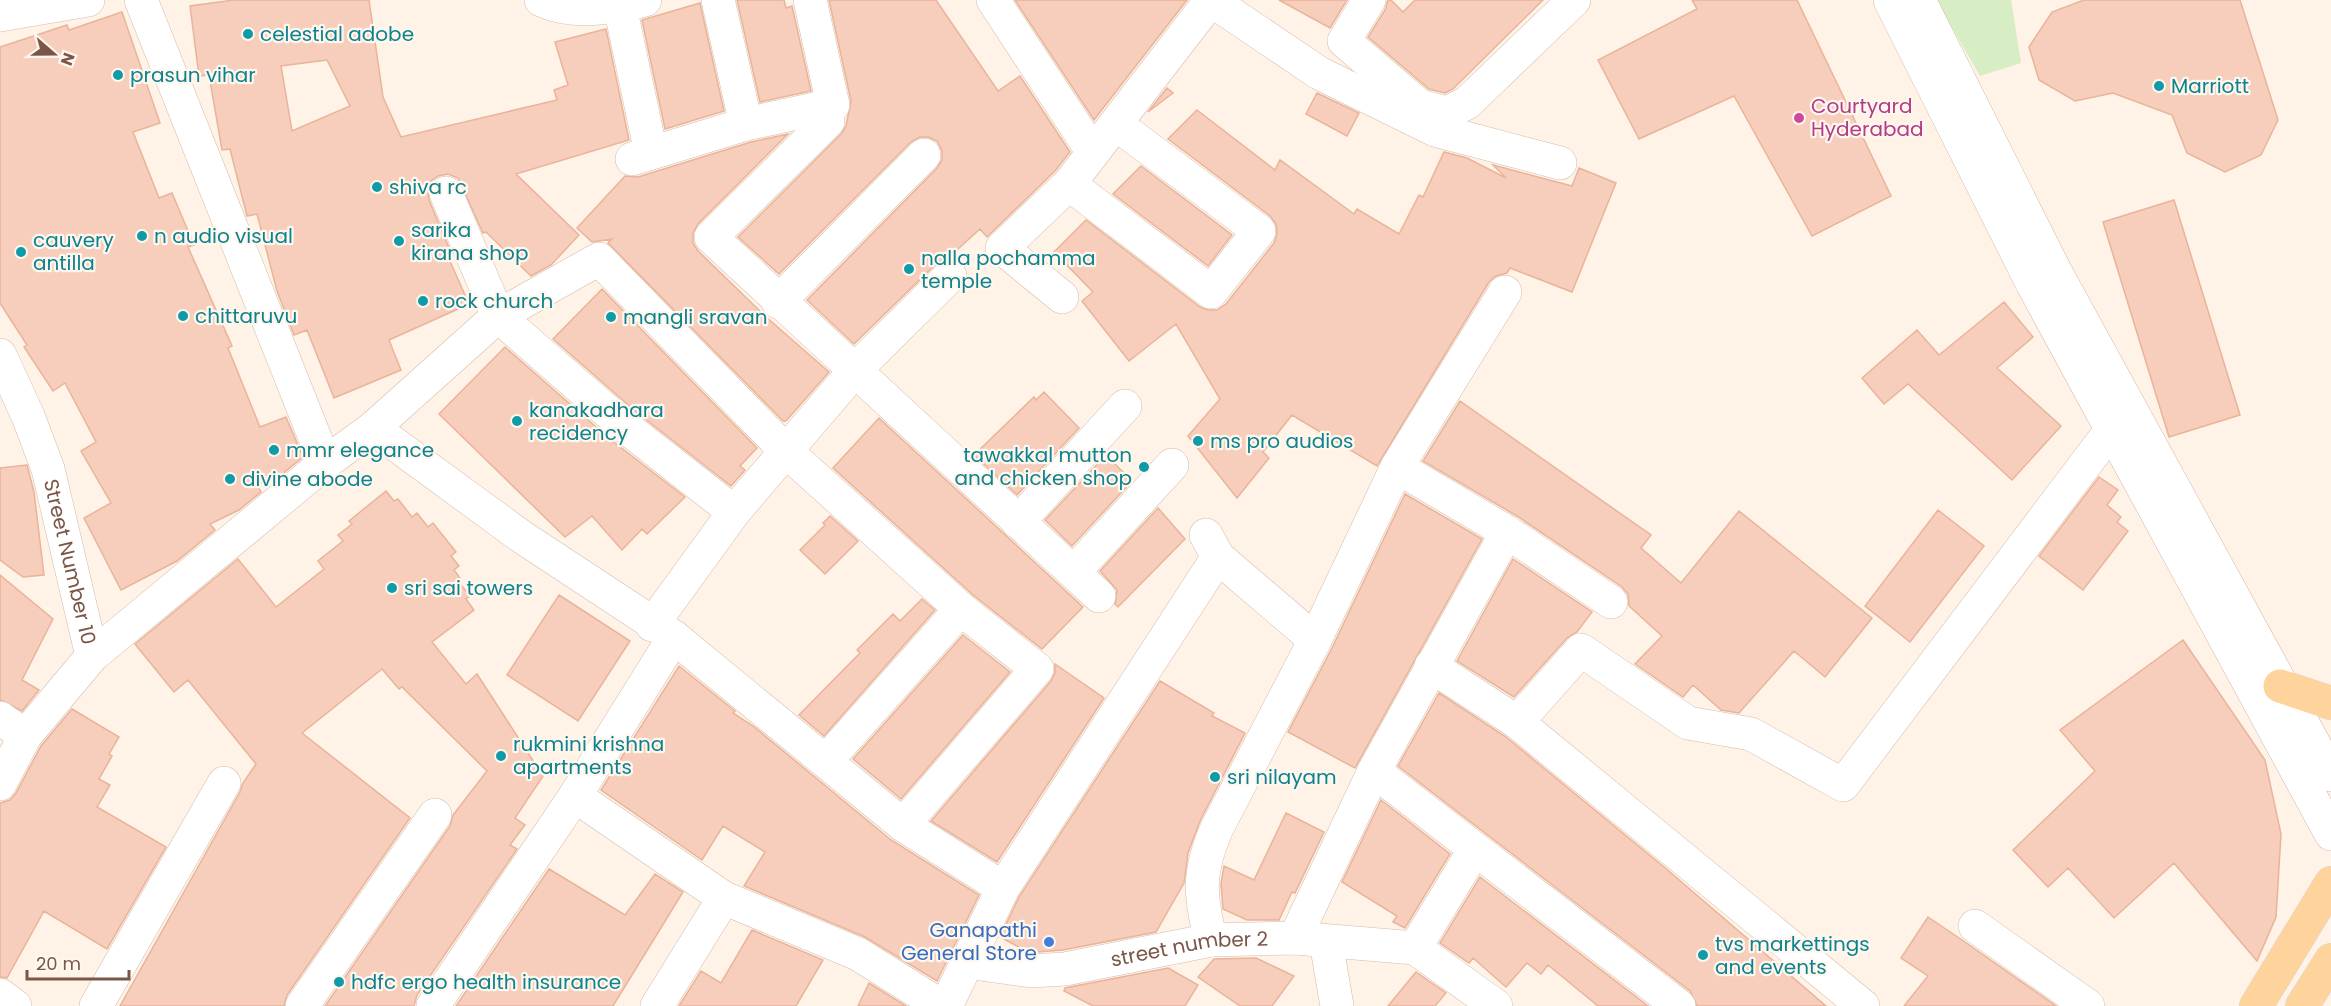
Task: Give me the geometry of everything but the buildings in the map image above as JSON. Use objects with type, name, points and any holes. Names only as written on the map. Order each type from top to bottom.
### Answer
[{"type":"main road","points":[[2280,686],[2331,703]]},
{"type":"main road","points":[[2256,1006],[2331,883]]},
{"type":"main road","points":[[2302,1006],[2331,960]]},
{"type":"street","points":[[0,15],[88,0]]},
{"type":"street","points":[[141,0],[325,463]]},
{"type":"street","points":[[541,0],[570,10],[632,3],[641,156],[746,124],[833,105],[810,0]]},
{"type":"street","points":[[718,0],[746,124]]},
{"type":"street","points":[[993,0],[1092,151]]},
{"type":"street","points":[[1062,297],[1002,248],[1069,184],[1092,151],[1116,124],[1211,0],[1319,74],[1435,130],[1560,163]]},
{"type":"street","points":[[1370,0],[1344,41],[1420,106],[1447,113],[1467,103],[1574,0]]},
{"type":"street","points":[[1890,0],[2032,283],[2331,834]]},
{"type":"street","points":[[1919,0],[2055,271],[2280,686],[2331,775]]},
{"type":"street","points":[[828,122],[711,237],[778,302],[856,369],[1099,596]]},
{"type":"street","points":[[1069,184],[1211,292],[1259,231],[1116,124]]},
{"type":"street","points":[[778,302],[924,155]]},
{"type":"street","points":[[446,193],[498,316],[623,425],[734,512]]},
{"type":"street","points":[[92,656],[325,463],[373,428],[498,316],[599,260],[787,452],[961,609],[1037,669],[903,825]]},
{"type":"street","points":[[433,1006],[575,796],[663,631],[734,512],[856,369],[950,276]]},
{"type":"street","points":[[1211,939],[1202,908],[1201,879],[1207,853],[1315,640],[1397,467],[1504,292]]},
{"type":"street","name":"Street Number 10","points":[[0,355],[28,416],[48,469],[92,656],[13,727],[0,784]]},
{"type":"street","points":[[1018,522],[1125,405]]},
{"type":"street","points":[[373,428],[522,537],[663,631],[903,825],[1003,888]]},
{"type":"street","points":[[1517,722],[1581,650],[1688,723],[1751,734],[1843,785],[2112,429]]},
{"type":"street","points":[[1074,572],[1172,465]]},
{"type":"street","points":[[1397,467],[1507,531],[1611,602]]},
{"type":"street","points":[[1337,1006],[1310,940],[1374,771],[1507,531]]},
{"type":"street","points":[[575,796],[724,898],[955,994],[1003,888],[1212,546],[1315,640]]},
{"type":"street","points":[[826,761],[961,609]]},
{"type":"street","points":[[1431,666],[1517,722],[1863,1006]]},
{"type":"street","points":[[1374,771],[1678,1006]]},
{"type":"street","points":[[96,1006],[224,783]]},
{"type":"street","points":[[302,1006],[435,815]]},
{"type":"street","points":[[1475,849],[1415,948],[1496,1006]]},
{"type":"street","points":[[657,1006],[724,898]]},
{"type":"street","points":[[1976,926],[2088,1006]]},
{"type":"street","name":"street number 2","points":[[955,994],[1031,971],[1065,969],[1211,939],[1310,940],[1415,948]]},
{"type":"street","points":[[0,995],[15,1006]]},
{"type":"green space","points":[[1936,0],[2011,0],[2021,63],[1980,76]]},
{"type":"place","name":"celestial adobe","points":[[248,34]]},
{"type":"place","name":"prasun vihar","points":[[118,75]]},
{"type":"place","name":"Marriott","points":[[2159,86]]},
{"type":"place","name":"Courtyard Hyderabad","points":[[1799,118]]},
{"type":"place","name":"shiva rc","points":[[377,187]]},
{"type":"place","name":"n audio visual","points":[[142,236]]},
{"type":"place","name":"sarika kirana shop","points":[[399,241]]},
{"type":"place","name":"cauvery antilla","points":[[21,252]]},
{"type":"place","name":"nalla pochamma temple","points":[[909,269]]},
{"type":"place","name":"rock church","points":[[423,301]]},
{"type":"place","name":"chittaruvu","points":[[183,316]]},
{"type":"place","name":"mangli sravan","points":[[611,317]]},
{"type":"place","name":"kanakadhara recidency","points":[[517,421]]},
{"type":"place","name":"ms pro audios","points":[[1198,441]]},
{"type":"place","name":"mmr elegance","points":[[274,450]]},
{"type":"place","name":"tawakkal mutton and chicken shop","points":[[1144,467]]},
{"type":"place","name":"divine abode","points":[[230,479]]},
{"type":"place","name":"sri sai towers","points":[[392,588]]},
{"type":"place","name":"rukmini krishna apartments","points":[[501,756]]},
{"type":"place","name":"sri nilayam","points":[[1215,777]]},
{"type":"place","name":"Ganapathi General Store","points":[[1049,942]]},
{"type":"place","name":"tvs markettings and events","points":[[1703,955]]},
{"type":"place","name":"hdfc ergo health insurance","points":[[339,982]]}]
